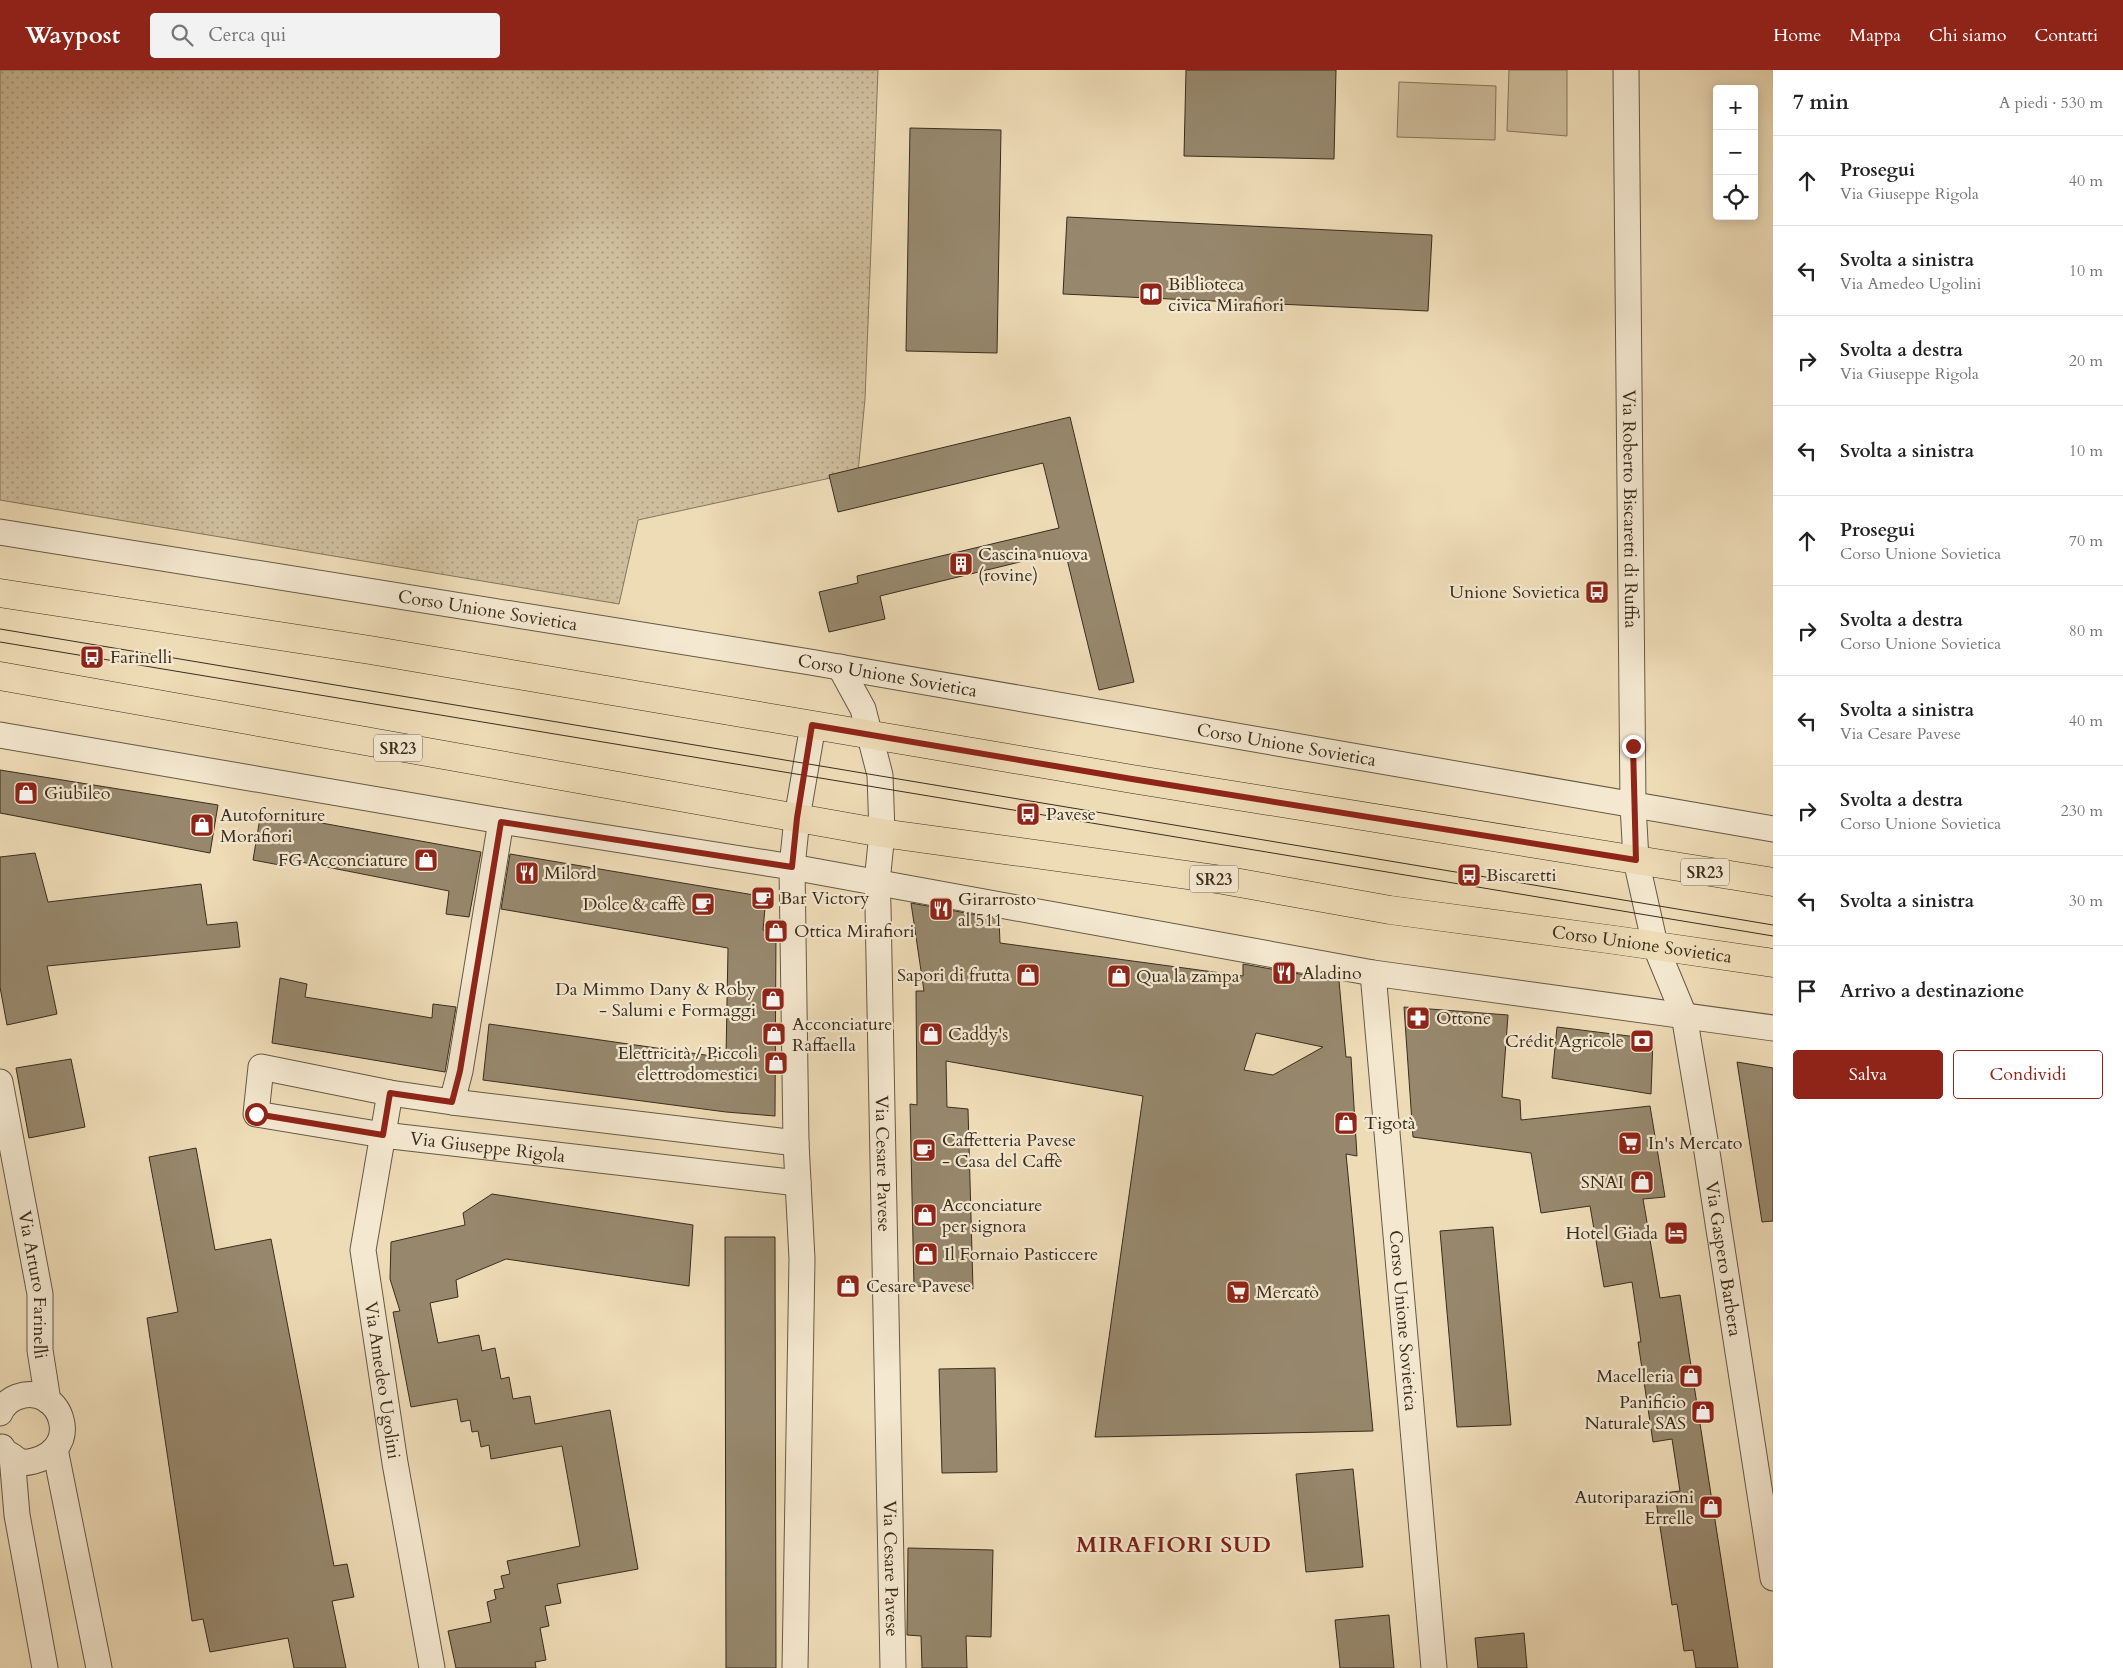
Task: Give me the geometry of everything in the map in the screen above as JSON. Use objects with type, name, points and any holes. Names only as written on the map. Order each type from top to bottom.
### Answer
[{"type":"main road","name":"SR23","points":[[0,593],[370,650],[1142,780],[1773,882]]},
{"type":"main road","name":"Corso Unione Sovietica","points":[[0,676],[882,833],[1223,880],[1390,910],[1655,945],[1773,963]]},
{"type":"street","name":"Via Roberto Biscaretti di Ruffia","points":[[1626,70],[1634,805],[1636,860],[1655,945]]},
{"type":"street","name":"Corso Unione Sovietica","points":[[0,532],[840,667],[1773,829]]},
{"type":"street","name":"Via Cesare Pavese","points":[[840,667],[863,709],[880,775],[882,833],[877,882],[893,1668]]},
{"type":"street","points":[[795,1668],[802,1259],[796,1143],[792,867],[797,818],[812,725]]},
{"type":"street","points":[[0,735],[501,822],[792,867],[1373,973],[1773,1028]]},
{"type":"street","points":[[452,1102],[460,1071],[501,822]]},
{"type":"street","name":"Via Gaspero Barbera","points":[[1655,945],[1684,1015],[1773,1578]]},
{"type":"street","name":"Corso Unione Sovietica","points":[[1373,973],[1434,1668]]},
{"type":"street","name":"Via Giuseppe Rigola","points":[[796,1143],[452,1102],[390,1093],[261,1067],[256,1114],[383,1135],[798,1183]]},
{"type":"street","name":"Via Arturo Farinelli","points":[[0,1082],[40,1294],[40,1350],[48,1401],[54,1406],[63,1422],[61,1441],[55,1449],[99,1668]]},
{"type":"street","name":"Via Amedeo Ugolini","points":[[390,1093],[363,1250],[395,1463],[432,1668]]},
{"type":"street","points":[[0,1407],[23,1395],[41,1396],[48,1401]]},
{"type":"street","points":[[4,1452],[22,1463],[46,1458],[55,1449]]},
{"type":"street","points":[[4,1452],[45,1668]]},
{"type":"shaded area","points":[[0,70],[878,70],[865,399],[858,472],[638,520],[619,604],[0,500]]},
{"type":"shaded area","points":[[1509,70],[1567,70],[1567,136],[1507,131]]},
{"type":"shaded area","points":[[1399,82],[1496,86],[1495,140],[1397,137]]},
{"type":"building","points":[[1186,70],[1336,70],[1334,159],[1184,156]]},
{"type":"building","points":[[910,128],[1001,130],[997,353],[906,351]]},
{"type":"building","points":[[1067,217],[1432,235],[1428,311],[1063,294]]},
{"type":"building","name":"Cascina nuova (rovine)","points":[[1070,417],[1134,682],[1099,690],[1065,551],[880,596],[885,619],[829,632],[819,592],[858,583],[857,576],[1059,528],[1043,463],[838,512],[829,475]]},
{"type":"building","points":[[0,770],[218,805],[210,853],[0,813]]},
{"type":"building","points":[[261,812],[481,852],[469,917],[446,914],[449,891],[286,859],[285,866],[253,860]]},
{"type":"building","points":[[35,853],[48,902],[201,884],[207,925],[237,922],[240,947],[47,966],[57,1014],[7,1025],[0,987],[0,857]]},
{"type":"building","points":[[510,854],[766,897],[763,930],[776,931],[775,1116],[726,1112],[483,1080],[489,1024],[726,1058],[728,948],[501,909]]},
{"type":"building","points":[[911,903],[999,919],[1000,943],[1243,976],[1243,964],[1339,981],[1346,1057],[1351,1057],[1357,1156],[1346,1154],[1373,1431],[1095,1437],[1143,1096],[946,1061],[947,1107],[968,1109],[973,1289],[914,1286],[910,1104],[917,1105],[916,991],[924,991]],"holes":[[[1256,1033],[1323,1047],[1273,1075],[1244,1070]]]},
{"type":"building","points":[[280,978],[307,984],[305,997],[432,1018],[433,1004],[456,1007],[445,1072],[272,1043]]},
{"type":"building","points":[[1404,1007],[1508,1015],[1502,1097],[1520,1100],[1521,1120],[1650,1106],[1665,1197],[1643,1199],[1660,1298],[1680,1295],[1738,1668],[1696,1668],[1693,1650],[1684,1651],[1677,1604],[1672,1605],[1655,1494],[1680,1491],[1672,1439],[1653,1442],[1638,1342],[1641,1342],[1632,1282],[1604,1287],[1590,1206],[1541,1213],[1531,1153],[1413,1137]]},
{"type":"building","points":[[1557,1027],[1653,1039],[1651,1094],[1552,1078]]},
{"type":"building","points":[[71,1059],[85,1127],[29,1138],[16,1068]]},
{"type":"building","points":[[1737,1062],[1773,1068],[1773,1221],[1762,1222]]},
{"type":"building","points":[[196,1148],[215,1250],[271,1239],[334,1566],[347,1564],[354,1597],[332,1601],[346,1668],[294,1668],[288,1638],[210,1652],[203,1619],[192,1621],[147,1318],[178,1312],[149,1157]]},
{"type":"building","points":[[492,1194],[693,1225],[689,1286],[506,1259],[456,1280],[458,1297],[430,1303],[438,1343],[479,1335],[482,1351],[495,1348],[501,1379],[509,1377],[513,1399],[530,1396],[535,1424],[610,1410],[638,1569],[557,1584],[561,1603],[545,1606],[549,1626],[540,1628],[546,1660],[535,1662],[536,1668],[456,1668],[448,1631],[491,1622],[487,1602],[496,1599],[494,1590],[504,1588],[501,1576],[510,1574],[507,1561],[580,1546],[562,1446],[491,1459],[489,1445],[481,1447],[478,1431],[472,1432],[470,1420],[461,1422],[457,1399],[411,1407],[393,1312],[400,1311],[390,1279],[391,1242],[465,1225],[463,1213]]},
{"type":"building","points":[[1493,1227],[1511,1425],[1457,1427],[1440,1231]]},
{"type":"building","points":[[725,1237],[775,1237],[776,1668],[726,1668]]},
{"type":"building","points":[[995,1368],[997,1472],[942,1473],[939,1369]]},
{"type":"building","points":[[1353,1469],[1363,1567],[1306,1572],[1296,1474]]},
{"type":"building","points":[[908,1548],[993,1550],[991,1637],[966,1636],[967,1668],[922,1668],[921,1636],[907,1635]]},
{"type":"building","points":[[1389,1615],[1394,1668],[1340,1668],[1335,1620]]},
{"type":"building","points":[[1524,1633],[1527,1668],[1478,1668],[1475,1638]]},
{"type":"tram line","points":[[0,629],[1773,925]]},
{"type":"tram line","points":[[0,642],[1773,936]]},
{"type":"place","name":"Biblioteca civica Mirafiori","points":[[1151,294]]},
{"type":"place","name":"Cascina nuova (rovine)","points":[[961,564]]},
{"type":"place","name":"Unione Sovietica","points":[[1597,592]]},
{"type":"place","name":"Farinelli","points":[[92,657]]},
{"type":"place","name":"Giubileo","points":[[26,793]]},
{"type":"place","name":"Pavese","points":[[1028,814]]},
{"type":"place","name":"Autoforniture Morafiori","points":[[202,825]]},
{"type":"place","name":"FG Acconciature","points":[[426,860]]},
{"type":"place","name":"Milord","points":[[527,873]]},
{"type":"place","name":"Biscaretti","points":[[1469,875]]},
{"type":"place","name":"Bar Victory","points":[[763,898]]},
{"type":"place","name":"Dolce & caffè","points":[[703,904]]},
{"type":"place","name":"Girarrosto al 511","points":[[941,909]]},
{"type":"place","name":"Ottica Mirafiori","points":[[776,931]]},
{"type":"place","name":"Aladino","points":[[1284,973]]},
{"type":"place","name":"Sapori di frutta","points":[[1028,975]]},
{"type":"place","name":"Qua la zampa","points":[[1119,976]]},
{"type":"place","name":"Da Mimmo Dany & Roby - Salumi e Formaggi","points":[[773,999]]},
{"type":"place","name":"Ottone","points":[[1418,1018]]},
{"type":"place","name":"Acconciature Raffaella","points":[[774,1034]]},
{"type":"place","name":"Caddy's","points":[[931,1034]]},
{"type":"place","name":"Crédit Agricole","points":[[1642,1041]]},
{"type":"place","name":"Elettricità / Piccoli elettrodomestici","points":[[776,1063]]},
{"type":"place","name":"Tigotà","points":[[1346,1123]]},
{"type":"place","name":"In's Mercato","points":[[1630,1143]]},
{"type":"place","name":"Caffetteria Pavese - Casa del Caffè","points":[[924,1150]]},
{"type":"place","name":"SNAI","points":[[1642,1182]]},
{"type":"place","name":"Acconciature per signora","points":[[925,1215]]},
{"type":"place","name":"Hotel Giada","points":[[1676,1233]]},
{"type":"place","name":"Il Fornaio Pasticcere","points":[[926,1254]]},
{"type":"place","name":"Cesare Pavese","points":[[848,1286]]},
{"type":"place","name":"Mercatò","points":[[1238,1292]]},
{"type":"place","name":"Macelleria","points":[[1691,1376]]},
{"type":"place","name":"Panificio Naturale SAS","points":[[1703,1412]]},
{"type":"place","name":"Autoriparazioni Errelle","points":[[1711,1507]]},
{"type":"district","name":"MIRAFIORI SUD","points":[[1174,1544]]},
{"type":"route","points":[[256,1114],[383,1135],[390,1093],[452,1102],[460,1071],[501,822],[792,867],[797,818],[812,725],[1132,779],[1636,860],[1633,746]]}]
